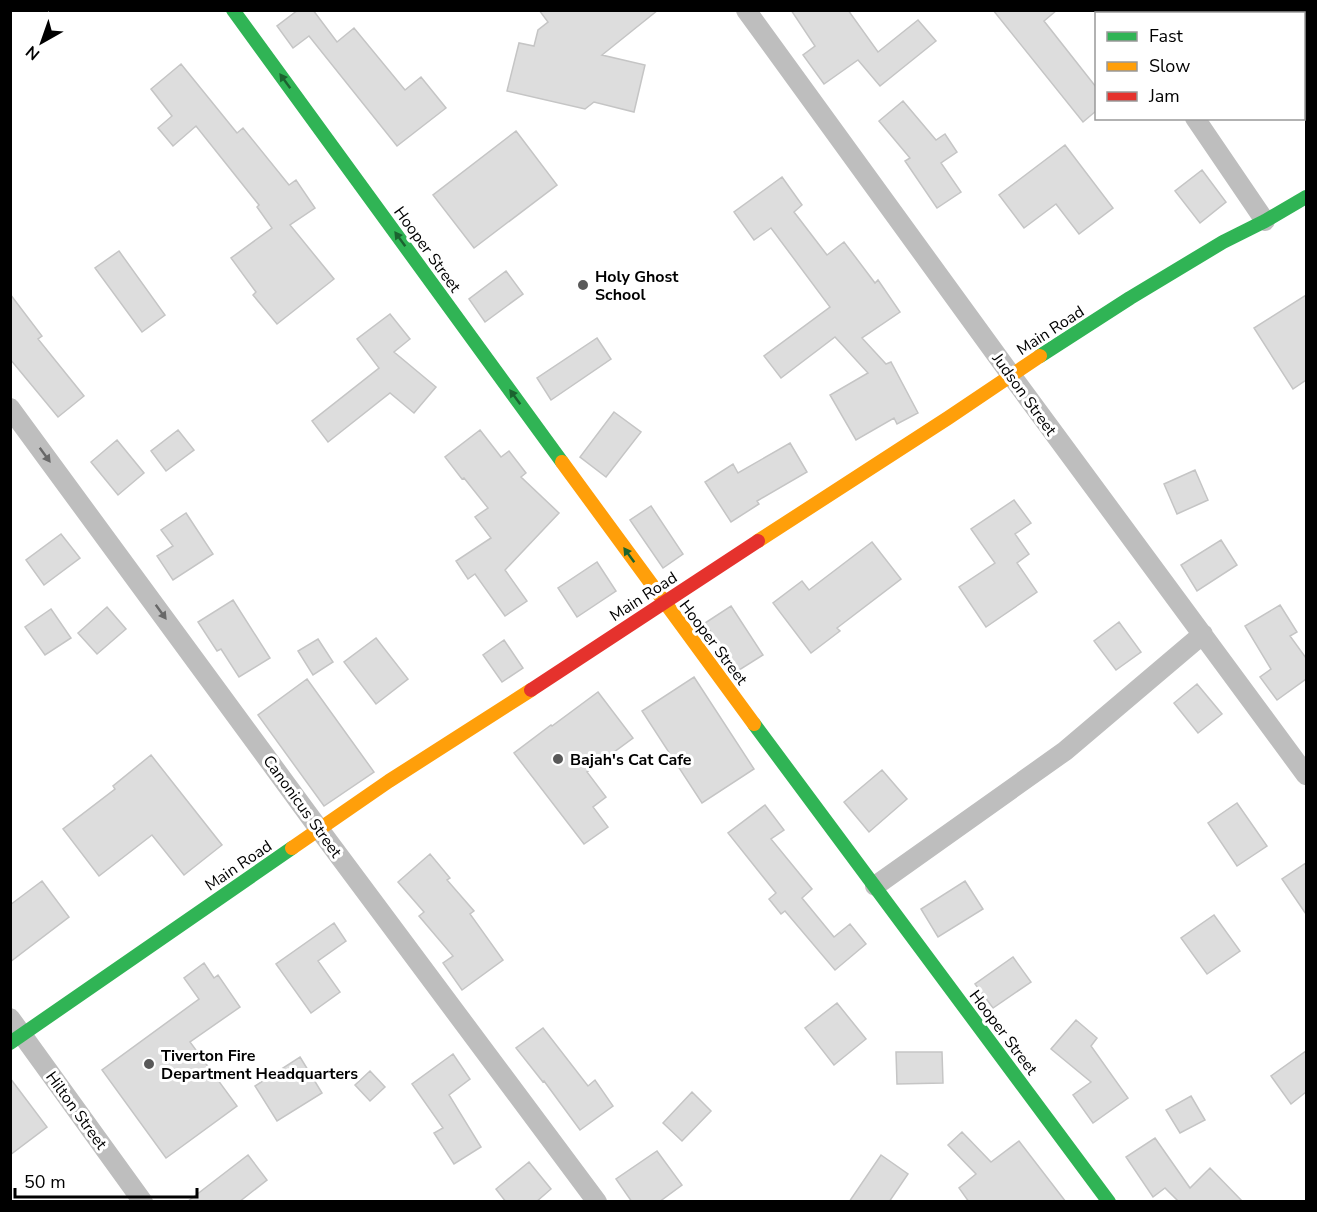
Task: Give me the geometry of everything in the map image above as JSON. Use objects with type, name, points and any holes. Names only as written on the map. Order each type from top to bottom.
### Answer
[{"type":"main road","name":"Hooper Street","points":[[233,10],[664,602],[1109,1202]]},
{"type":"main road","name":"Main Road","points":[[17,1039],[389,781],[1130,298],[1223,242],[1306,197]]},
{"type":"street","name":"Judson Street","points":[[746,10],[1306,775]]},
{"type":"street","points":[[1196,120],[1265,221]]},
{"type":"street","name":"Canonicus Street","points":[[10,408],[597,1202]]},
{"type":"street","points":[[875,886],[1065,751],[1203,634]]},
{"type":"street","name":"Hilton Street","points":[[10,1018],[17,1039],[143,1202]]},
{"type":"building","points":[[298,10],[313,10],[337,42],[354,28],[405,90],[421,77],[446,108],[397,146],[309,36],[293,48],[277,26]]},
{"type":"building","points":[[539,10],[658,10],[602,55],[645,65],[634,112],[594,102],[585,109],[507,91],[519,43],[534,46],[538,30],[548,22]]},
{"type":"building","points":[[791,10],[848,10],[878,52],[918,20],[936,41],[880,86],[858,60],[824,84],[803,55],[815,46]]},
{"type":"building","points":[[993,10],[1057,10],[1044,21],[1095,86],[1095,112],[1083,122]]},
{"type":"building","points":[[181,64],[237,133],[243,128],[289,185],[296,180],[315,208],[290,225],[334,279],[277,324],[253,295],[256,292],[231,258],[272,228],[257,207],[259,205],[196,126],[173,146],[158,128],[172,116],[151,89]]},
{"type":"building","points":[[903,101],[936,140],[945,134],[957,152],[941,163],[961,192],[937,208],[905,161],[910,158],[879,121]]},
{"type":"building","points":[[516,131],[557,185],[474,248],[433,195]]},
{"type":"building","points":[[1065,145],[1113,208],[1079,234],[1056,204],[1024,228],[999,195]]},
{"type":"building","points":[[1202,170],[1226,202],[1200,223],[1175,191]]},
{"type":"building","points":[[782,177],[802,205],[794,212],[827,255],[844,242],[875,283],[878,280],[900,312],[862,338],[886,364],[891,362],[918,413],[897,424],[894,418],[856,440],[830,395],[868,373],[835,337],[781,378],[764,356],[830,307],[771,228],[754,240],[734,212]]},
{"type":"building","points":[[119,251],[165,315],[142,332],[95,268]]},
{"type":"building","points":[[506,271],[523,294],[485,322],[469,299]]},
{"type":"building","points":[[10,294],[42,336],[38,339],[84,396],[58,417],[10,359]]},
{"type":"building","points":[[1306,295],[1306,380],[1293,389],[1254,328]]},
{"type":"building","points":[[390,314],[410,339],[394,352],[436,387],[414,413],[390,393],[328,442],[312,421],[379,368],[357,339]]},
{"type":"building","points":[[597,338],[611,359],[551,400],[537,378]]},
{"type":"building","points":[[614,412],[641,432],[606,477],[580,457]]},
{"type":"building","points":[[178,430],[194,450],[166,471],[151,451]]},
{"type":"building","points":[[480,430],[501,457],[509,451],[526,473],[521,477],[559,513],[505,570],[527,601],[505,616],[475,574],[468,579],[456,561],[491,538],[475,517],[488,508],[445,457]]},
{"type":"building","points":[[117,440],[144,473],[118,495],[91,462]]},
{"type":"building","points":[[790,443],[807,472],[757,501],[759,504],[731,522],[705,482],[733,464],[738,473]]},
{"type":"building","points":[[1195,470],[1208,500],[1177,514],[1164,484]]},
{"type":"building","points":[[1014,500],[1031,523],[1015,534],[1029,554],[1017,563],[1037,592],[986,627],[959,587],[995,563],[971,529]]},
{"type":"building","points":[[651,506],[683,554],[663,568],[630,520]]},
{"type":"building","points":[[186,513],[213,554],[173,580],[157,556],[173,546],[161,530]]},
{"type":"building","points":[[61,534],[80,558],[44,585],[26,560]]},
{"type":"building","points":[[1221,540],[1237,565],[1197,591],[1181,565]]},
{"type":"building","points":[[872,542],[901,579],[837,628],[840,631],[811,653],[773,603],[802,581],[809,590]]},
{"type":"building","points":[[597,562],[616,591],[577,617],[558,588]]},
{"type":"building","points":[[233,600],[270,658],[239,677],[221,649],[217,651],[198,622]]},
{"type":"building","points":[[1280,605],[1297,632],[1290,636],[1306,658],[1306,679],[1277,700],[1260,677],[1271,669],[1245,626]]},
{"type":"building","points":[[731,606],[763,655],[736,672],[705,623]]},
{"type":"building","points":[[107,607],[126,629],[97,654],[78,633]]},
{"type":"building","points":[[51,609],[71,638],[45,655],[25,627]]},
{"type":"building","points":[[1119,622],[1141,652],[1116,670],[1094,641]]},
{"type":"building","points":[[376,638],[408,679],[376,704],[344,662]]},
{"type":"building","points":[[318,639],[333,662],[313,675],[298,651]]},
{"type":"building","points":[[504,640],[523,668],[502,682],[483,655]]},
{"type":"building","points":[[694,677],[754,769],[702,803],[642,711]]},
{"type":"building","points":[[307,679],[374,772],[324,806],[258,715]]},
{"type":"building","points":[[1197,684],[1222,714],[1198,733],[1174,703]]},
{"type":"building","points":[[598,692],[633,738],[587,772],[606,797],[593,807],[608,827],[584,844],[514,753]]},
{"type":"building","points":[[151,755],[222,845],[184,875],[152,835],[99,876],[63,829],[115,789],[113,786]]},
{"type":"building","points":[[882,770],[907,799],[869,832],[844,802]]},
{"type":"building","points":[[1237,803],[1267,846],[1237,866],[1208,823]]},
{"type":"building","points":[[765,805],[784,830],[771,839],[812,889],[802,898],[834,937],[850,924],[866,944],[835,970],[785,911],[781,914],[769,899],[776,893],[728,833]]},
{"type":"building","points":[[430,854],[450,878],[447,880],[474,911],[470,914],[503,960],[462,990],[443,963],[453,956],[419,916],[424,912],[398,882]]},
{"type":"building","points":[[1306,863],[1306,914],[1282,879]]},
{"type":"building","points":[[42,881],[69,917],[10,962],[10,905]]},
{"type":"building","points":[[965,881],[983,909],[938,937],[921,909]]},
{"type":"building","points":[[1214,915],[1240,951],[1207,974],[1181,938]]},
{"type":"building","points":[[334,923],[346,941],[318,961],[340,992],[311,1013],[276,964]]},
{"type":"building","points":[[1013,957],[1031,982],[993,1008],[975,984]]},
{"type":"building","points":[[204,963],[214,978],[218,975],[240,1007],[190,1042],[237,1106],[166,1158],[102,1070],[199,999],[184,978]]},
{"type":"building","points":[[837,1003],[866,1039],[834,1065],[805,1028]]},
{"type":"building","points":[[1076,1020],[1097,1038],[1091,1046],[1128,1098],[1093,1123],[1073,1095],[1091,1082],[1051,1049]]},
{"type":"building","points":[[543,1028],[588,1086],[595,1080],[613,1106],[580,1130],[516,1048]]},
{"type":"building","points":[[1306,1051],[1306,1092],[1291,1104],[1271,1076]]},
{"type":"building","points":[[896,1052],[942,1052],[943,1083],[897,1084]]},
{"type":"building","points":[[453,1054],[470,1079],[449,1095],[481,1147],[454,1164],[434,1133],[443,1128],[412,1084]]},
{"type":"building","points":[[300,1057],[322,1093],[277,1121],[255,1086]]},
{"type":"building","points":[[370,1071],[385,1087],[370,1101],[355,1085]]},
{"type":"building","points":[[10,1078],[47,1127],[10,1155]]},
{"type":"building","points":[[692,1092],[711,1111],[682,1141],[663,1123]]},
{"type":"building","points":[[1191,1096],[1205,1120],[1180,1133],[1166,1110]]},
{"type":"building","points":[[962,1132],[991,1162],[1019,1141],[1066,1202],[969,1202],[959,1188],[976,1174],[948,1145]]},
{"type":"building","points":[[1155,1138],[1190,1188],[1210,1168],[1243,1202],[1176,1202],[1177,1200],[1165,1188],[1153,1197],[1126,1157]]},
{"type":"building","points":[[657,1151],[682,1185],[659,1202],[632,1202],[616,1179]]},
{"type":"building","points":[[248,1155],[267,1180],[239,1202],[187,1202]]},
{"type":"building","points":[[881,1155],[908,1174],[889,1202],[849,1202]]},
{"type":"building","points":[[529,1162],[551,1189],[536,1202],[506,1202],[496,1189]]},
{"type":"traffic: fast","points":[[233,10],[562,462]]},
{"type":"traffic: fast","points":[[1040,356],[1223,242],[1306,197]]},
{"type":"traffic: fast","points":[[754,724],[1109,1202]]},
{"type":"traffic: fast","points":[[10,1043],[292,848]]},
{"type":"traffic: slow","points":[[758,541],[1040,356]]},
{"type":"traffic: slow","points":[[562,462],[754,724]]},
{"type":"traffic: slow","points":[[292,848],[389,781],[531,690]]},
{"type":"traffic: jam","points":[[531,690],[758,541]]},
{"type":"place","name":"Holy Ghost School","points":[[583,285]]},
{"type":"place","name":"Bajah's Cat Cafe","points":[[558,759]]},
{"type":"place","name":"Tiverton Fire Department Headquarters","points":[[149,1064]]}]
